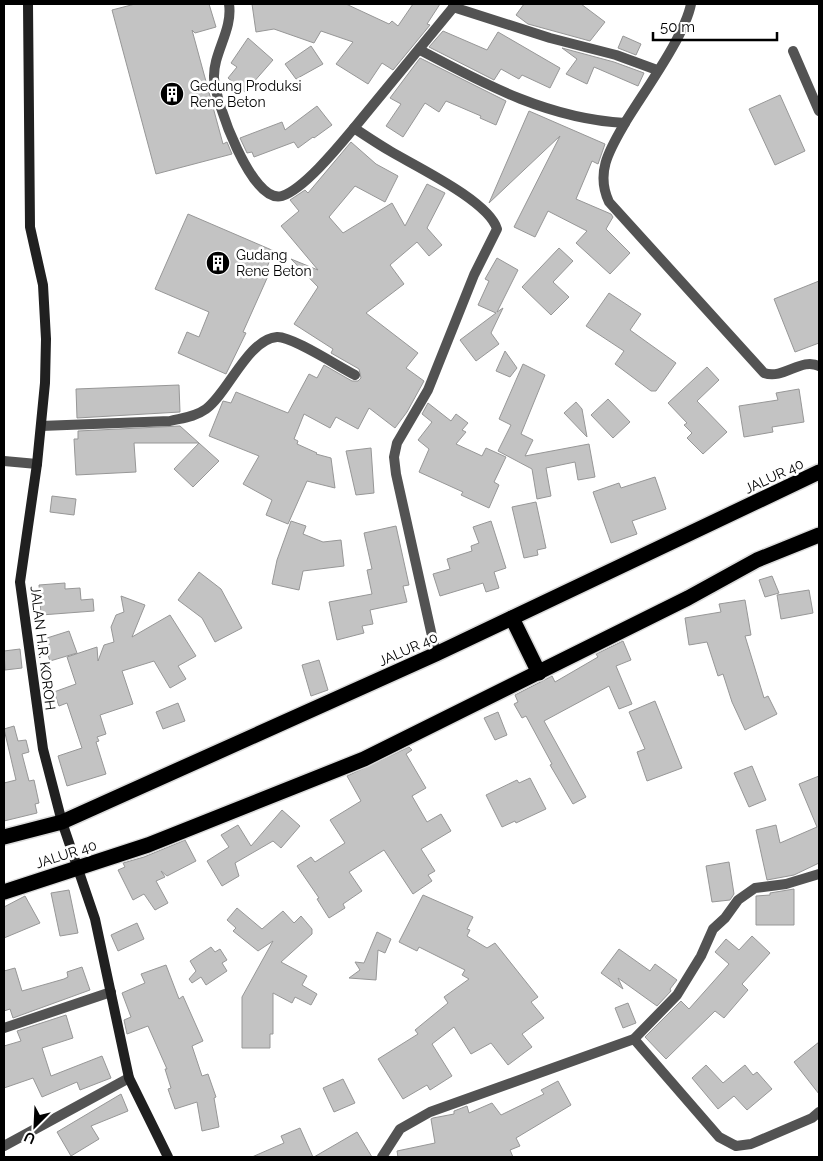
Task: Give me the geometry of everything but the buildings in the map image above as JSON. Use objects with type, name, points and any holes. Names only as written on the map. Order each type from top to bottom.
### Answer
[{"type":"highway","name":"JALUR 40","points":[[4,837],[62,822],[436,654],[819,472]]},
{"type":"highway","name":"JALUR 40","points":[[4,892],[148,845],[364,759],[688,598],[757,560],[819,535]]},
{"type":"highway","points":[[512,618],[539,673]]},
{"type":"main road","name":"JALAN H.R. KOROH","points":[[28,4],[30,227],[43,285],[46,339],[45,382],[37,464],[20,582],[43,749],[62,822],[95,919],[130,1078],[168,1157]]},
{"type":"street","points":[[229,4],[229,23],[214,77],[236,147],[254,182],[266,193],[274,196],[282,196],[292,191],[329,157],[420,50],[454,5],[550,38],[616,55],[657,70]]},
{"type":"street","points":[[691,4],[689,14],[625,123],[604,165],[604,190],[610,202],[764,372],[781,374],[810,363],[819,366]]},
{"type":"street","points":[[420,50],[491,88],[542,107],[594,121],[625,123]]},
{"type":"street","points":[[793,51],[819,111]]},
{"type":"street","points":[[354,128],[388,150],[447,182],[489,217],[497,229],[474,275],[428,390],[402,431],[394,456],[396,474],[436,654]]},
{"type":"street","points":[[41,426],[170,420],[188,417],[206,409],[224,390],[249,355],[266,340],[277,337],[290,339],[355,376]]},
{"type":"street","points":[[4,461],[37,464]]},
{"type":"street","points":[[382,1157],[400,1129],[430,1112],[634,1039],[677,995],[701,956],[713,929],[725,918],[738,900],[755,888],[786,884],[819,874]]},
{"type":"street","points":[[4,1028],[110,992]]},
{"type":"street","points":[[634,1039],[719,1138],[736,1146],[751,1144],[812,1118],[819,1112]]},
{"type":"street","points":[[4,1146],[130,1078]]},
{"type":"place","name":"Gedung Produksi Rene Beton","points":[[172,94]]},
{"type":"place","name":"Gudang Rene Beton","points":[[218,263]]}]
